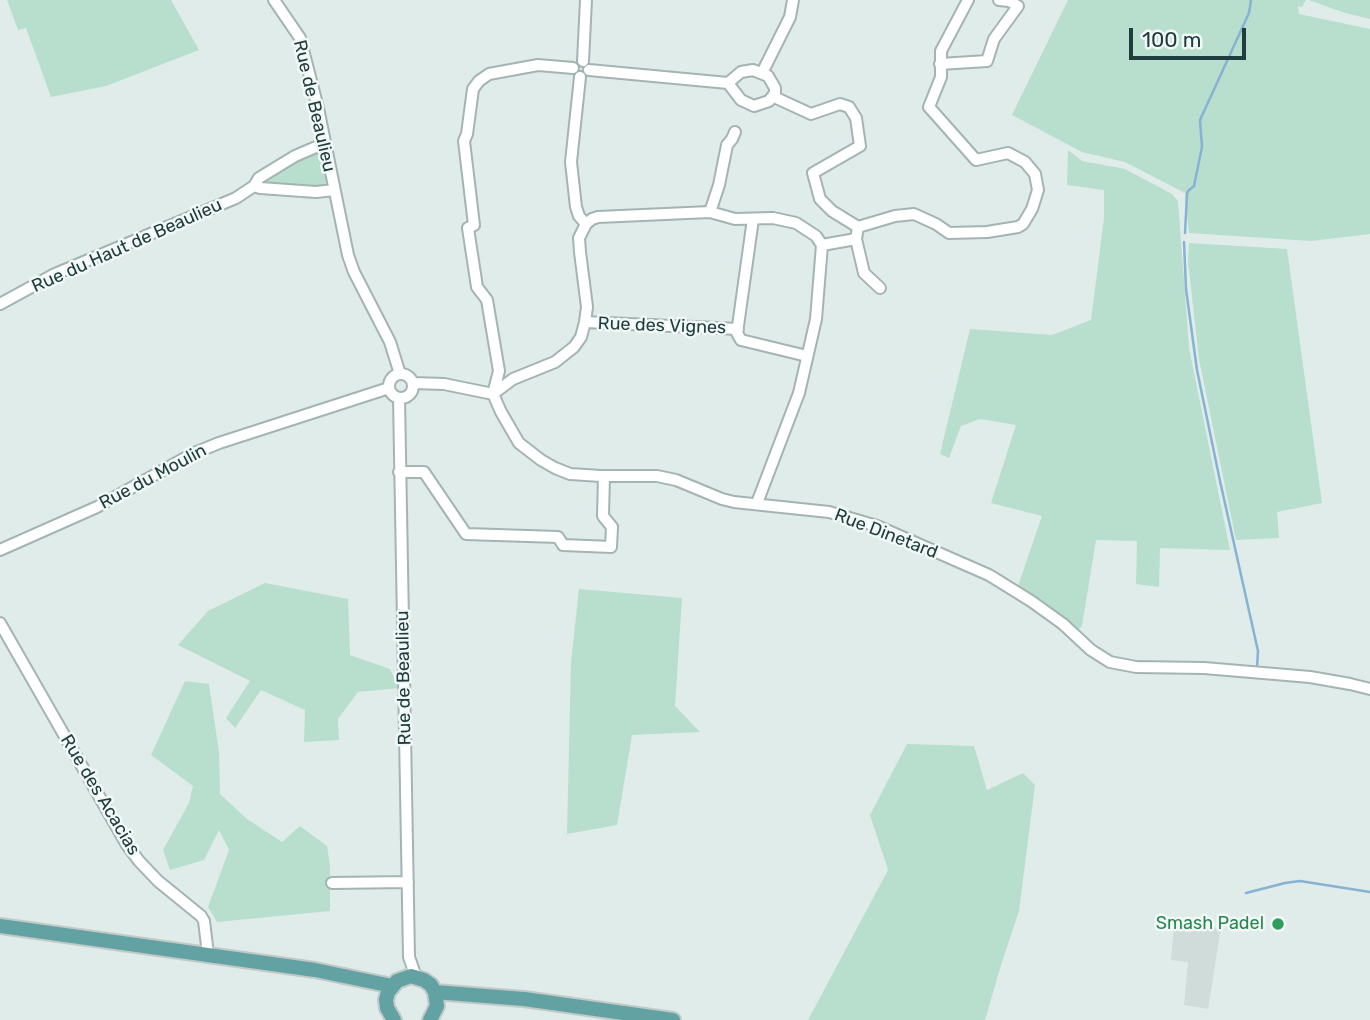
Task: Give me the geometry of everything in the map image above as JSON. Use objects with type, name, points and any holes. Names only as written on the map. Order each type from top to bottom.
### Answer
[{"type":"main road","points":[[0,926],[334,973],[424,980],[431,985],[436,999],[430,1020]]},
{"type":"main road","points":[[334,973],[386,1000]]},
{"type":"main road","points":[[394,1020],[386,1000],[403,980]]},
{"type":"main road","points":[[436,999],[482,996],[524,999],[673,1020]]},
{"type":"street","name":"Rue de Beaulieu","points":[[274,0],[300,37],[351,264],[390,342],[400,374]]},
{"type":"street","points":[[586,0],[571,162],[576,207],[586,224]]},
{"type":"street","points":[[762,73],[790,17],[793,0]]},
{"type":"street","points":[[822,245],[895,216],[915,214],[936,223],[949,233],[987,232],[1018,227],[1023,224],[1032,209],[1038,190],[1035,174],[1025,162],[1008,153],[976,160],[929,107],[941,77],[941,51],[968,0]]},
{"type":"street","points":[[940,64],[987,61],[994,39],[1018,6],[999,0]]},
{"type":"street","points":[[493,394],[499,371],[486,300],[477,287],[468,228],[474,225],[464,141],[473,89],[479,81],[489,74],[538,65],[729,83],[741,72],[753,71],[768,76],[775,88],[774,97]]},
{"type":"street","points":[[729,83],[741,100],[754,106],[774,97]]},
{"type":"street","points":[[774,97],[811,114],[840,104],[849,107],[856,118],[860,146],[813,173],[820,199],[857,233],[864,273],[880,288]]},
{"type":"street","points":[[710,212],[727,145],[735,132]]},
{"type":"street","name":"Rue du Haut de Beaulieu","points":[[0,304],[55,274],[236,198],[254,186],[259,178],[295,156],[325,145]]},
{"type":"street","points":[[254,186],[316,192],[334,190]]},
{"type":"street","points":[[413,383],[444,384],[493,394],[513,379],[555,362],[565,355],[581,337],[587,307],[579,238],[586,224],[598,217],[710,212],[735,219],[773,218],[796,223],[816,236],[822,245],[816,319],[799,393],[757,503]]},
{"type":"street","points":[[753,219],[737,333],[741,340],[807,356]]},
{"type":"street","name":"Rue des Vignes","points":[[585,322],[738,329]]},
{"type":"street","points":[[400,374],[413,383],[407,397],[392,395],[389,388],[393,377],[400,374]]},
{"type":"street","name":"Rue du Moulin","points":[[0,550],[97,507],[192,454],[389,388]]},
{"type":"street","name":"Rue Dinetard","points":[[493,394],[500,412],[519,443],[555,468],[570,474],[657,476],[734,502],[829,512],[877,526],[989,575],[1031,601],[1110,663],[1136,667],[1203,668],[1310,677],[1370,689]]},
{"type":"street","name":"Rue de Beaulieu","points":[[399,398],[409,957],[403,980]]},
{"type":"street","points":[[399,472],[424,472],[466,534],[558,537],[563,545],[611,547],[612,527],[603,516],[604,476]]},
{"type":"street","name":"Rue des Acacias","points":[[0,623],[127,845],[158,881],[201,916],[208,954]]},
{"type":"street","points":[[332,883],[408,883]]},
{"type":"shaded area","points":[[1174,925],[1221,928],[1208,1009],[1184,1005],[1188,962],[1171,960]]},
{"type":"green space","points":[[7,0],[171,0],[199,50],[106,86],[51,97],[26,28],[18,30]]},
{"type":"green space","points":[[1068,0],[1306,0],[1302,7],[1298,6],[1299,14],[1370,29],[1370,234],[1311,241],[1189,233],[1185,193],[1125,162],[1082,152],[1012,115]]},
{"type":"green space","points":[[1309,0],[1370,0],[1370,19],[1345,13]]},
{"type":"green space","points":[[1068,150],[1082,161],[1125,169],[1172,194],[1178,201],[1189,348],[1230,550],[1160,548],[1159,587],[1136,584],[1137,541],[1096,540],[1082,626],[1078,630],[1018,586],[1042,516],[991,503],[1016,425],[980,419],[961,426],[949,458],[940,454],[970,329],[1052,335],[1091,320],[1104,218],[1104,190],[1067,185]]},
{"type":"green space","points":[[319,152],[322,157],[327,182],[323,187],[261,184],[262,178]]},
{"type":"green space","points":[[1189,243],[1287,249],[1322,503],[1277,512],[1279,538],[1236,540],[1199,359],[1188,261]]},
{"type":"green space","points":[[265,583],[348,599],[350,655],[390,669],[399,688],[358,692],[338,719],[339,740],[304,742],[305,710],[261,690],[235,728],[226,718],[250,681],[178,645],[208,611]]},
{"type":"green space","points":[[579,589],[682,598],[675,706],[700,732],[632,735],[617,825],[567,834],[571,662]]},
{"type":"green space","points":[[185,681],[209,684],[219,752],[220,794],[247,819],[282,842],[300,826],[327,846],[330,911],[217,922],[208,907],[229,850],[219,830],[204,860],[170,870],[163,850],[189,803],[193,786],[151,755]]},
{"type":"green space","points":[[907,744],[974,746],[987,790],[1023,773],[1035,785],[1019,911],[985,1020],[808,1020],[888,870],[870,815]]},
{"type":"waterway","points":[[1185,233],[1187,194],[1194,186],[1202,147],[1200,120],[1249,13],[1251,0]]},
{"type":"waterway","points":[[1184,242],[1186,289],[1197,370],[1258,651],[1257,667]]},
{"type":"waterway","points":[[1246,893],[1300,881],[1370,892]]},
{"type":"place","name":"Smash Padel","points":[[1278,924]]}]
